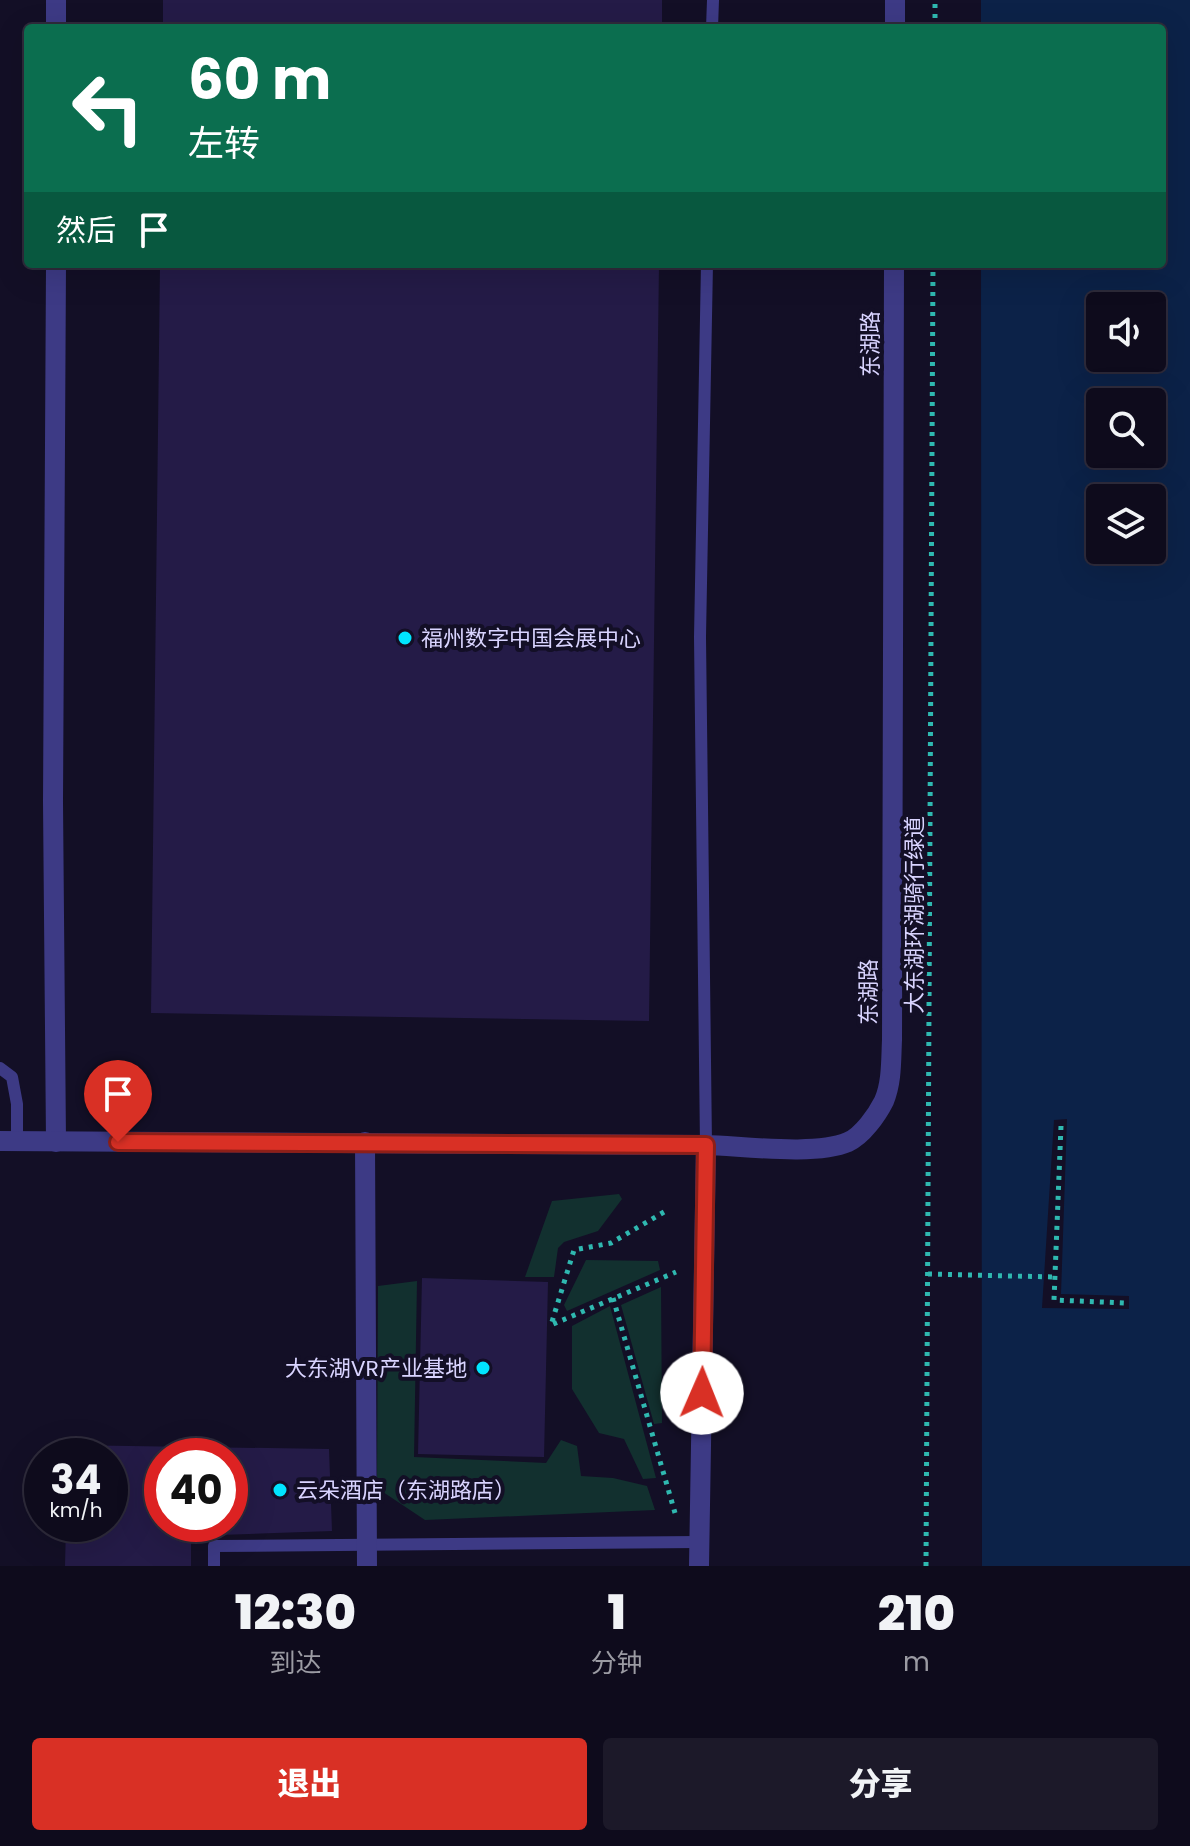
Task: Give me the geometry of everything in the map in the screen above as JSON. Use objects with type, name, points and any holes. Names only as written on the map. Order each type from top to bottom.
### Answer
[{"type":"street","points":[[56,0],[56,24]]},
{"type":"street","points":[[895,0],[895,24]]},
{"type":"street","points":[[56,268],[53,786],[56,1142]]},
{"type":"street","name":"东湖路","points":[[8,1141],[816,1148],[850,1141],[862,1132],[883,1102],[888,1086],[892,1040],[894,268]]},
{"type":"street","points":[[365,1142],[367,1566]]},
{"type":"street","points":[[699,1566],[706,1145]]},
{"type":"lane","points":[[712,24],[713,0]]},
{"type":"lane","points":[[706,1145],[700,637],[707,268]]},
{"type":"lane","points":[[0,1068],[12,1077],[17,1104],[8,1141]]},
{"type":"lane","points":[[214,1566],[214,1546],[699,1542]]},
{"type":"path","points":[[935,0],[935,24]]},
{"type":"path","name":"大东湖环湖骑行绿道","points":[[926,1566],[933,268]]},
{"type":"path","points":[[1061,1126],[1054,1300],[1125,1303]]},
{"type":"path","points":[[664,1212],[611,1243],[574,1250],[551,1325],[676,1272]]},
{"type":"path","points":[[928,1274],[1055,1277]]},
{"type":"path","points":[[613,1298],[676,1518]]},
{"type":"green space","points":[[619,1194],[622,1199],[598,1231],[564,1242],[558,1248],[554,1277],[525,1277],[552,1201]]},
{"type":"green space","points":[[586,1260],[658,1261],[660,1270],[567,1311],[564,1305]]},
{"type":"green space","points":[[417,1281],[414,1457],[546,1463],[561,1440],[577,1446],[581,1476],[613,1478],[647,1486],[655,1510],[425,1520],[377,1488],[378,1286]]},
{"type":"green space","points":[[661,1287],[662,1423],[654,1424],[621,1305]]},
{"type":"green space","points":[[610,1306],[656,1478],[643,1479],[624,1439],[599,1433],[572,1389],[572,1326]]},
{"type":"water","points":[[981,0],[1190,0],[1190,1566],[982,1566],[981,268],[1166,268],[1166,24],[981,24]]},
{"type":"pier","points":[[1067,1119],[1061,1294],[1129,1296],[1129,1309],[1042,1308],[1054,1120]]},
{"type":"building","points":[[163,0],[662,0],[662,24],[163,24]]},
{"type":"building","name":"福州数字中国会展中心","points":[[160,268],[659,268],[649,1021],[151,1013]]},
{"type":"building","name":"大东湖VR产业基地","points":[[422,1278],[548,1282],[544,1457],[418,1454]]},
{"type":"building","points":[[128,1446],[144,1446],[144,1542],[191,1542],[191,1566],[65,1566],[66,1542],[128,1542]]},
{"type":"building","points":[[248,1448],[329,1449],[332,1531],[248,1534]]},
{"type":"place","name":"福州数字中国会展中心","points":[[405,638]]},
{"type":"place","name":"大东湖VR产业基地","points":[[483,1368]]},
{"type":"place","name":"云朵酒店（东湖路店）","points":[[280,1490]]},
{"type":"route","points":[[118,1142],[706,1145],[702,1393]]}]
